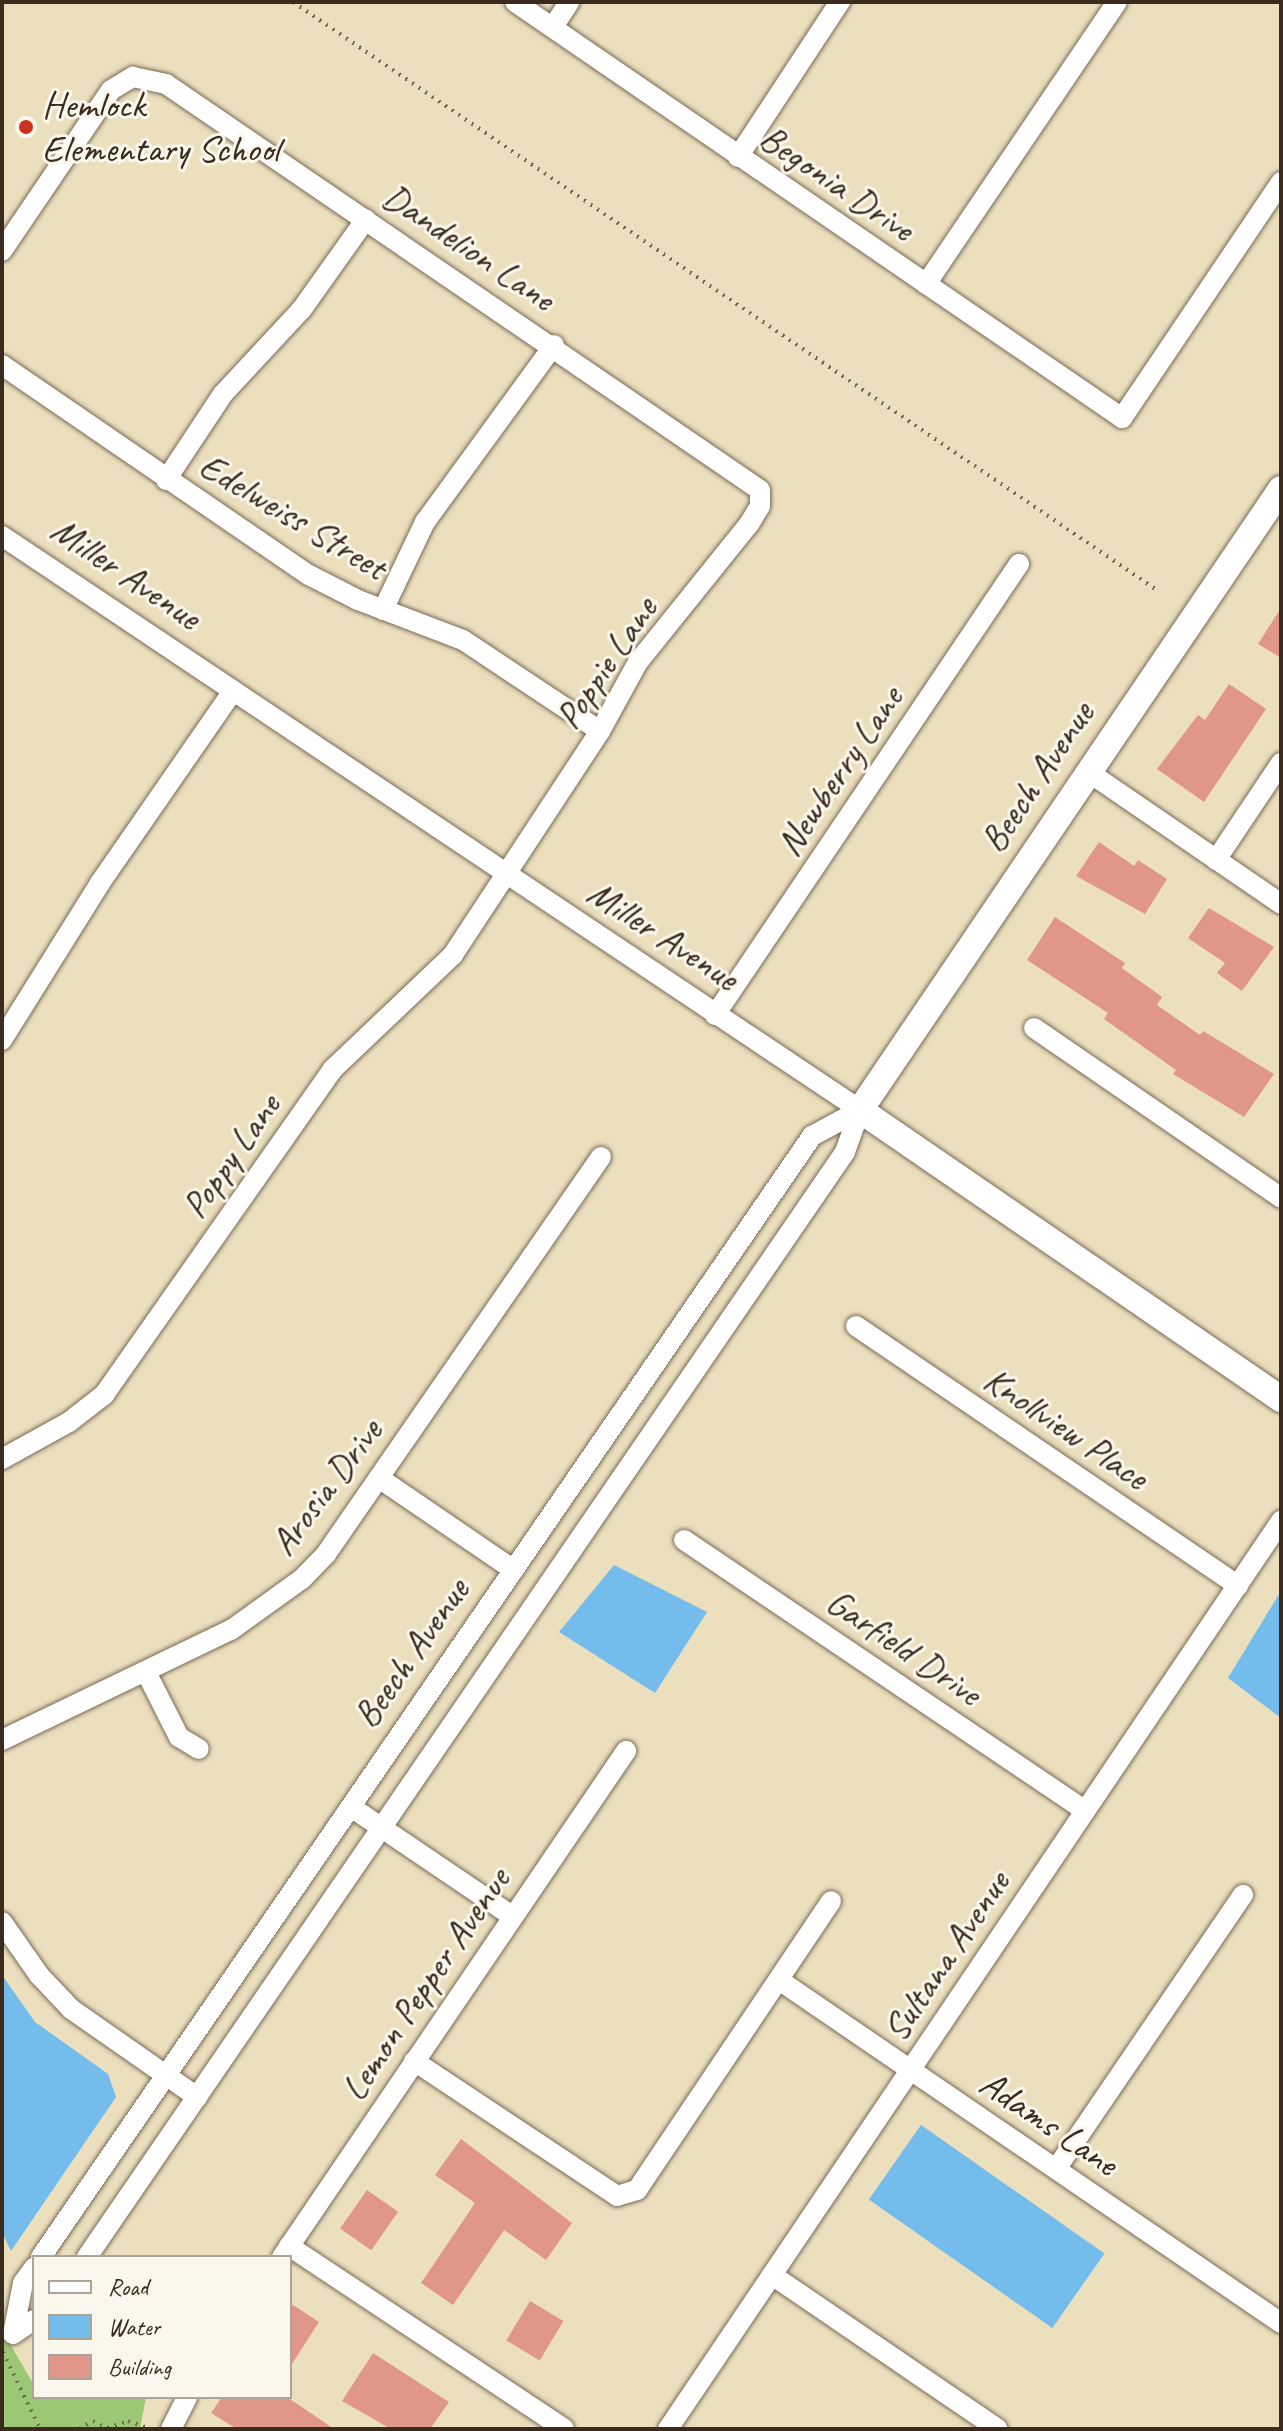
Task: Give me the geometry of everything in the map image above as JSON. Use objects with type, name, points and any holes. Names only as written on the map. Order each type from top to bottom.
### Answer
[{"type":"street","name":"Begonia Drive","points":[[515,2],[1122,418],[1281,182]]},
{"type":"street","points":[[553,27],[569,2]]},
{"type":"street","points":[[738,157],[840,2]]},
{"type":"street","points":[[926,284],[1117,2]]},
{"type":"street","name":"Dandelion Lane","points":[[2,251],[111,90],[133,77],[166,84],[554,345],[760,490]]},
{"type":"street","points":[[166,480],[223,394],[302,309],[366,219]]},
{"type":"street","points":[[383,610],[425,522],[554,345]]},
{"type":"street","name":"Edelweiss Street","points":[[2,365],[309,575],[383,610],[463,640],[600,731]]},
{"type":"street","name":"Beech Avenue","points":[[88,2255],[845,1152],[860,1110],[1281,489]]},
{"type":"street","name":"Poppie Lane","points":[[506,877],[600,731],[638,662],[749,524],[760,506],[760,490]]},
{"type":"street","name":"Miller Avenue","points":[[2,536],[506,877],[860,1110],[1281,1399]]},
{"type":"street","name":"Newberry Lane","points":[[715,1015],[1019,564]]},
{"type":"street","points":[[2,1040],[100,883],[233,691]]},
{"type":"street","points":[[1216,860],[1281,763]]},
{"type":"street","points":[[1087,771],[1281,904]]},
{"type":"street","name":"Poppy Lane","points":[[2,1459],[69,1422],[105,1394],[333,1069],[453,955],[506,877]]},
{"type":"street","points":[[1034,1028],[1281,1198]]},
{"type":"street","name":"Beech Avenue","points":[[42,2255],[812,1136],[860,1110]]},
{"type":"street","name":"Arosia Drive","points":[[2,1740],[146,1672],[278,1601],[326,1554],[601,1157]]},
{"type":"street","name":"Knollview Place","points":[[856,1326],[1238,1586]]},
{"type":"street","points":[[379,1478],[514,1570]]},
{"type":"street","name":"Sultana Avenue","points":[[668,2429],[1281,1521]]},
{"type":"street","name":"Garfield Drive","points":[[684,1540],[1085,1810]]},
{"type":"street","points":[[146,1672],[179,1737],[199,1749]]},
{"type":"street","name":"Lemon Pepper Avenue","points":[[286,2252],[626,1751]]},
{"type":"street","points":[[351,1807],[512,1916]]},
{"type":"street","points":[[1056,2169],[1243,1895]]},
{"type":"street","points":[[414,2061],[617,2196],[637,2190],[831,1901]]},
{"type":"street","points":[[2,1922],[39,1975],[71,2009],[197,2097]]},
{"type":"street","name":"Adams Lane","points":[[779,1980],[1281,2323]]},
{"type":"street","points":[[292,2256],[564,2429]]},
{"type":"street","points":[[32,2271],[23,2283],[13,2334],[32,2321]]},
{"type":"street","points":[[772,2275],[998,2429]]},
{"type":"street","points":[[171,2429],[186,2399]]},
{"type":"path","points":[[293,2],[1157,590]]},
{"type":"path","points":[[2,2349],[40,2429]]},
{"type":"path","points":[[79,2429],[93,2421],[107,2428],[128,2421],[145,2427]]},
{"type":"green space","points":[[2,2330],[32,2382],[32,2399],[146,2399],[140,2429],[2,2429]]},
{"type":"water","points":[[614,1565],[707,1612],[655,1693],[559,1632]]},
{"type":"water","points":[[1281,1591],[1281,1718],[1228,1678]]},
{"type":"water","points":[[2,1975],[35,2022],[108,2074],[116,2097],[11,2251],[2,2232]]},
{"type":"water","points":[[921,2125],[1104,2253],[1052,2328],[869,2200]]},
{"type":"building","points":[[1281,608],[1281,658],[1258,644]]},
{"type":"building","points":[[1229,684],[1266,709],[1204,802],[1157,769],[1198,715],[1205,720]]},
{"type":"building","points":[[1099,842],[1134,866],[1138,860],[1167,879],[1145,914],[1076,876]]},
{"type":"building","points":[[1209,908],[1274,947],[1242,991],[1217,973],[1225,963],[1188,938]]},
{"type":"building","points":[[1055,917],[1125,963],[1122,968],[1162,997],[1157,1005],[1200,1035],[1203,1031],[1274,1074],[1244,1117],[1173,1074],[1176,1070],[1104,1019],[1108,1013],[1027,960]]},
{"type":"building","points":[[461,2139],[572,2223],[546,2260],[504,2230],[453,2305],[421,2283],[475,2203],[435,2175]]},
{"type":"building","points":[[367,2190],[398,2212],[371,2250],[340,2229]]},
{"type":"building","points":[[530,2301],[563,2321],[540,2361],[506,2340]]},
{"type":"building","points":[[292,2304],[319,2322],[292,2364]]},
{"type":"building","points":[[373,2353],[449,2402],[430,2429],[391,2429],[342,2401]]},
{"type":"building","points":[[221,2399],[290,2399],[334,2429],[237,2429],[211,2413]]},
{"type":"place","name":"Hemlock Elementary School","points":[[26,127]]}]
